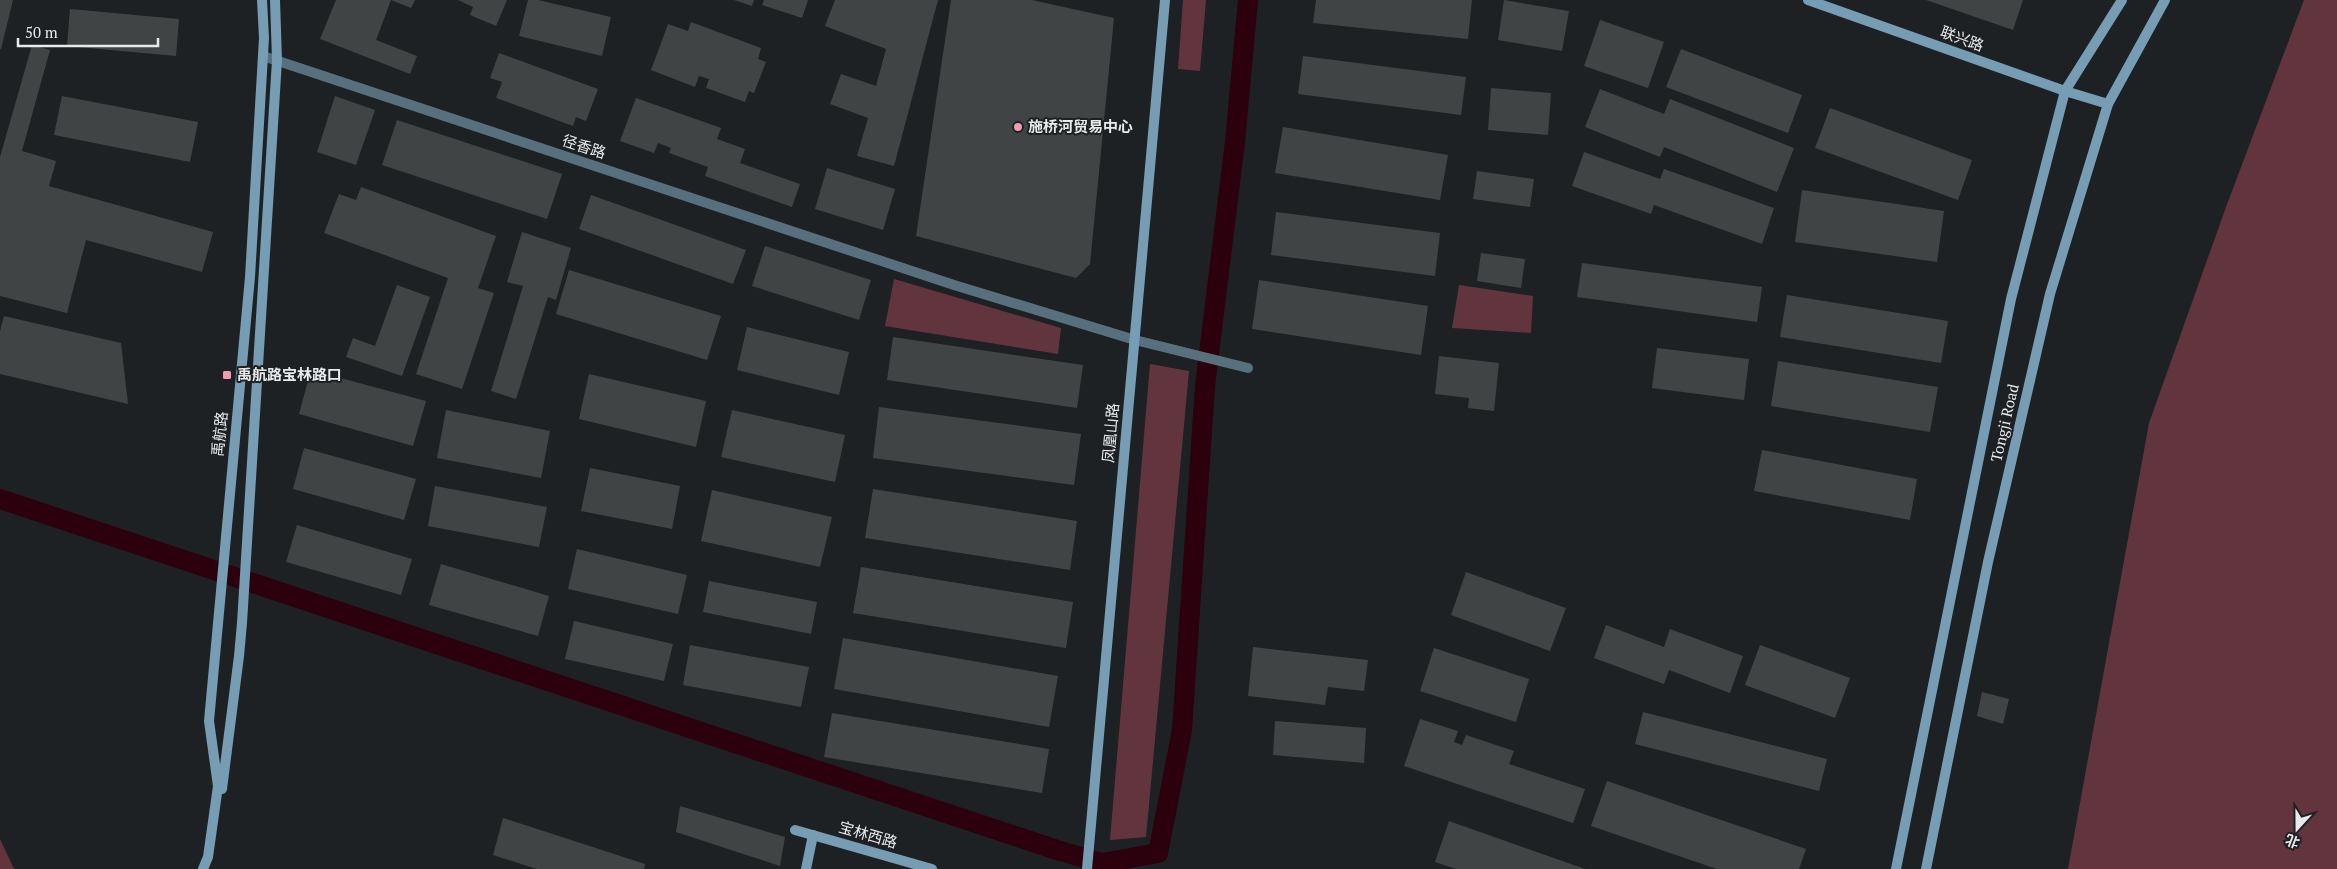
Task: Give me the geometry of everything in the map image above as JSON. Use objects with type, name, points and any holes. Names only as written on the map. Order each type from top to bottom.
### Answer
[{"type":"main road","name":"禹航路","points":[[203,869],[208,857],[218,786],[209,721],[250,277],[263,56],[262,0]]},
{"type":"main road","points":[[211,869],[240,656],[277,60],[275,0]]},
{"type":"main road","name":"凤凰山路","points":[[1088,869],[1165,0]]},
{"type":"main road","name":"联兴路","points":[[1808,0],[2065,91],[2108,104]]},
{"type":"main road","name":"Tongji Road","points":[[1896,869],[2011,299],[2065,91],[2122,0]]},
{"type":"main road","name":"Tongji Road","points":[[1926,869],[1988,562],[2050,294],[2108,104],[2165,0]]},
{"type":"main road","name":"宝林西路","points":[[796,830],[932,869]]},
{"type":"main road","points":[[806,869],[812,835]]},
{"type":"street","name":"径香路","points":[[263,56],[896,266],[1135,340],[1248,368]]},
{"type":"shaded area","points":[[1183,0],[1206,0],[1200,71],[1178,69]]},
{"type":"shaded area","points":[[2304,0],[2337,0],[2337,869],[2068,869],[2149,423],[2226,207]]},
{"type":"shaded area","points":[[894,279],[1061,328],[1058,354],[885,326]]},
{"type":"shaded area","points":[[1459,285],[1533,296],[1531,333],[1452,328]]},
{"type":"shaded area","points":[[1150,364],[1189,371],[1146,837],[1110,840]]},
{"type":"shaded area","points":[[0,839],[14,869],[0,869]]},
{"type":"building","points":[[0,0],[13,0],[1,49],[0,49]]},
{"type":"building","points":[[336,0],[391,0],[376,40],[417,56],[410,74],[320,39]]},
{"type":"building","points":[[391,0],[415,0],[411,8]]},
{"type":"building","points":[[458,0],[507,0],[496,26],[470,15],[473,7]]},
{"type":"building","points":[[528,0],[538,0],[611,17],[602,56],[519,36]]},
{"type":"building","points":[[734,0],[754,0],[752,6]]},
{"type":"building","points":[[764,0],[808,0],[802,18],[762,5]]},
{"type":"building","points":[[835,0],[938,0],[894,166],[857,156],[868,118],[830,104],[841,74],[876,86],[886,49],[825,26]]},
{"type":"building","name":"施桥河贸易中心","points":[[951,0],[1032,0],[1114,18],[1090,264],[1076,278],[916,236]]},
{"type":"building","points":[[1316,0],[1472,0],[1468,39],[1313,23]]},
{"type":"building","points":[[1504,0],[1569,11],[1562,51],[1498,40]]},
{"type":"building","points":[[1926,0],[2023,0],[2013,30]]},
{"type":"building","points":[[70,9],[179,19],[176,56],[67,46]]},
{"type":"building","points":[[1600,20],[1664,42],[1648,88],[1584,66]]},
{"type":"building","points":[[691,22],[761,48],[758,59],[766,62],[754,93],[749,91],[745,102],[706,88],[709,79],[699,76],[695,87],[651,70],[668,24],[688,31]]},
{"type":"building","points":[[32,45],[50,50],[22,151],[56,161],[49,186],[213,232],[202,272],[86,240],[67,313],[0,296],[0,157]]},
{"type":"building","points":[[1681,49],[1802,95],[1788,133],[1666,87]]},
{"type":"building","points":[[499,53],[598,89],[586,121],[576,117],[573,126],[496,98],[502,82],[490,78]]},
{"type":"building","points":[[1303,56],[1466,77],[1461,115],[1298,94]]},
{"type":"building","points":[[1491,88],[1551,93],[1548,135],[1488,130]]},
{"type":"building","points":[[1600,89],[1664,114],[1670,99],[1794,148],[1777,192],[1664,147],[1660,157],[1585,127]]},
{"type":"building","points":[[62,96],[198,122],[190,162],[54,135]]},
{"type":"building","points":[[335,96],[375,110],[356,165],[317,152]]},
{"type":"building","points":[[636,98],[721,128],[717,139],[745,149],[740,163],[800,184],[792,207],[705,176],[708,167],[669,153],[671,148],[658,143],[654,153],[620,141]]},
{"type":"building","points":[[1830,108],[1972,160],[1958,200],[1815,148]]},
{"type":"building","points":[[397,120],[562,174],[547,219],[382,165]]},
{"type":"building","points":[[1283,127],[1448,155],[1440,200],[1275,173]]},
{"type":"building","points":[[1584,152],[1660,179],[1664,169],[1774,208],[1762,244],[1654,205],[1651,214],[1572,186]]},
{"type":"building","points":[[827,168],[895,189],[883,230],[815,209]]},
{"type":"building","points":[[1477,171],[1534,179],[1530,207],[1473,199]]},
{"type":"building","points":[[361,187],[496,236],[478,288],[494,293],[462,389],[416,374],[448,278],[324,233],[339,194],[356,200]]},
{"type":"building","points":[[1802,190],[1944,211],[1937,262],[1795,242]]},
{"type":"building","points":[[591,195],[746,250],[733,284],[579,229]]},
{"type":"building","points":[[1276,212],[1440,233],[1435,276],[1271,255]]},
{"type":"building","points":[[522,232],[571,248],[556,300],[548,297],[516,399],[491,391],[523,286],[507,282]]},
{"type":"building","points":[[765,246],[871,280],[859,320],[752,286]]},
{"type":"building","points":[[1481,253],[1525,259],[1521,288],[1477,281]]},
{"type":"building","points":[[1582,263],[1762,287],[1757,322],[1577,297]]},
{"type":"building","points":[[569,270],[721,316],[707,360],[556,314]]},
{"type":"building","points":[[1259,280],[1428,306],[1421,355],[1252,329]]},
{"type":"building","points":[[397,285],[430,297],[402,376],[346,357],[353,338],[375,346]]},
{"type":"building","points":[[1787,295],[1948,321],[1941,363],[1780,337]]},
{"type":"building","points":[[4,316],[121,343],[128,404],[0,374],[0,331]]},
{"type":"building","points":[[747,327],[849,352],[839,395],[737,370]]},
{"type":"building","points":[[893,337],[1083,365],[1077,408],[887,380]]},
{"type":"building","points":[[1657,348],[1749,359],[1744,400],[1652,388]]},
{"type":"building","points":[[1439,356],[1499,363],[1494,411],[1468,408],[1469,398],[1435,394]]},
{"type":"building","points":[[1778,361],[1938,387],[1930,432],[1771,406]]},
{"type":"building","points":[[311,370],[426,401],[413,446],[299,414]]},
{"type":"building","points":[[589,374],[706,401],[696,447],[579,419]]},
{"type":"building","points":[[879,407],[1081,434],[1074,485],[873,458]]},
{"type":"building","points":[[446,410],[550,431],[541,478],[437,458]]},
{"type":"building","points":[[732,410],[845,435],[835,482],[721,457]]},
{"type":"building","points":[[304,448],[416,479],[404,520],[293,489]]},
{"type":"building","points":[[1762,450],[1917,479],[1910,520],[1754,491]]},
{"type":"building","points":[[590,468],[680,486],[672,529],[581,511]]},
{"type":"building","points":[[435,486],[547,507],[539,547],[428,526]]},
{"type":"building","points":[[873,489],[1077,521],[1070,570],[865,538]]},
{"type":"building","points":[[712,490],[832,517],[820,567],[701,541]]},
{"type":"building","points":[[297,525],[412,559],[401,595],[286,562]]},
{"type":"building","points":[[577,549],[687,575],[678,614],[568,589]]},
{"type":"building","points":[[441,564],[549,596],[538,636],[429,605]]},
{"type":"building","points":[[861,567],[1073,602],[1066,648],[853,613]]},
{"type":"building","points":[[1466,572],[1566,608],[1550,651],[1451,615]]},
{"type":"building","points":[[709,581],[817,602],[811,634],[703,612]]},
{"type":"building","points":[[574,621],[673,644],[664,681],[565,659]]},
{"type":"building","points":[[1606,625],[1664,647],[1670,629],[1743,656],[1730,693],[1669,670],[1664,684],[1594,658]]},
{"type":"building","points":[[843,638],[1058,676],[1049,727],[834,689]]},
{"type":"building","points":[[690,645],[809,667],[801,707],[683,685]]},
{"type":"building","points":[[1760,645],[1850,678],[1835,718],[1745,685]]},
{"type":"building","points":[[1253,647],[1368,660],[1364,691],[1328,687],[1325,705],[1248,696]]},
{"type":"building","points":[[1434,648],[1529,679],[1516,722],[1420,691]]},
{"type":"building","points":[[1982,692],[2009,699],[2003,724],[1977,716]]},
{"type":"building","points":[[1643,712],[1827,759],[1819,791],[1635,744]]},
{"type":"building","points":[[832,713],[1049,749],[1042,793],[824,757]]},
{"type":"building","points":[[1420,719],[1458,731],[1454,742],[1462,745],[1466,735],[1514,751],[1509,764],[1585,789],[1573,823],[1404,766]]},
{"type":"building","points":[[1275,721],[1366,728],[1364,763],[1273,755]]},
{"type":"building","points":[[1607,781],[1806,849],[1799,869],[1717,869],[1591,826]]},
{"type":"building","points":[[680,806],[785,837],[780,866],[676,832]]},
{"type":"building","points":[[503,818],[645,864],[644,869],[537,869],[493,855]]},
{"type":"building","points":[[1449,821],[1585,869],[1456,869],[1435,862]]},
{"type":"waterway","points":[[0,499],[1057,850],[1102,863],[1158,853],[1182,730],[1205,386],[1235,142],[1248,0]]},
{"type":"place","name":"施桥河贸易中心","points":[[1018,127]]},
{"type":"place","name":"禹航路宝林路口","points":[[227,375]]}]
